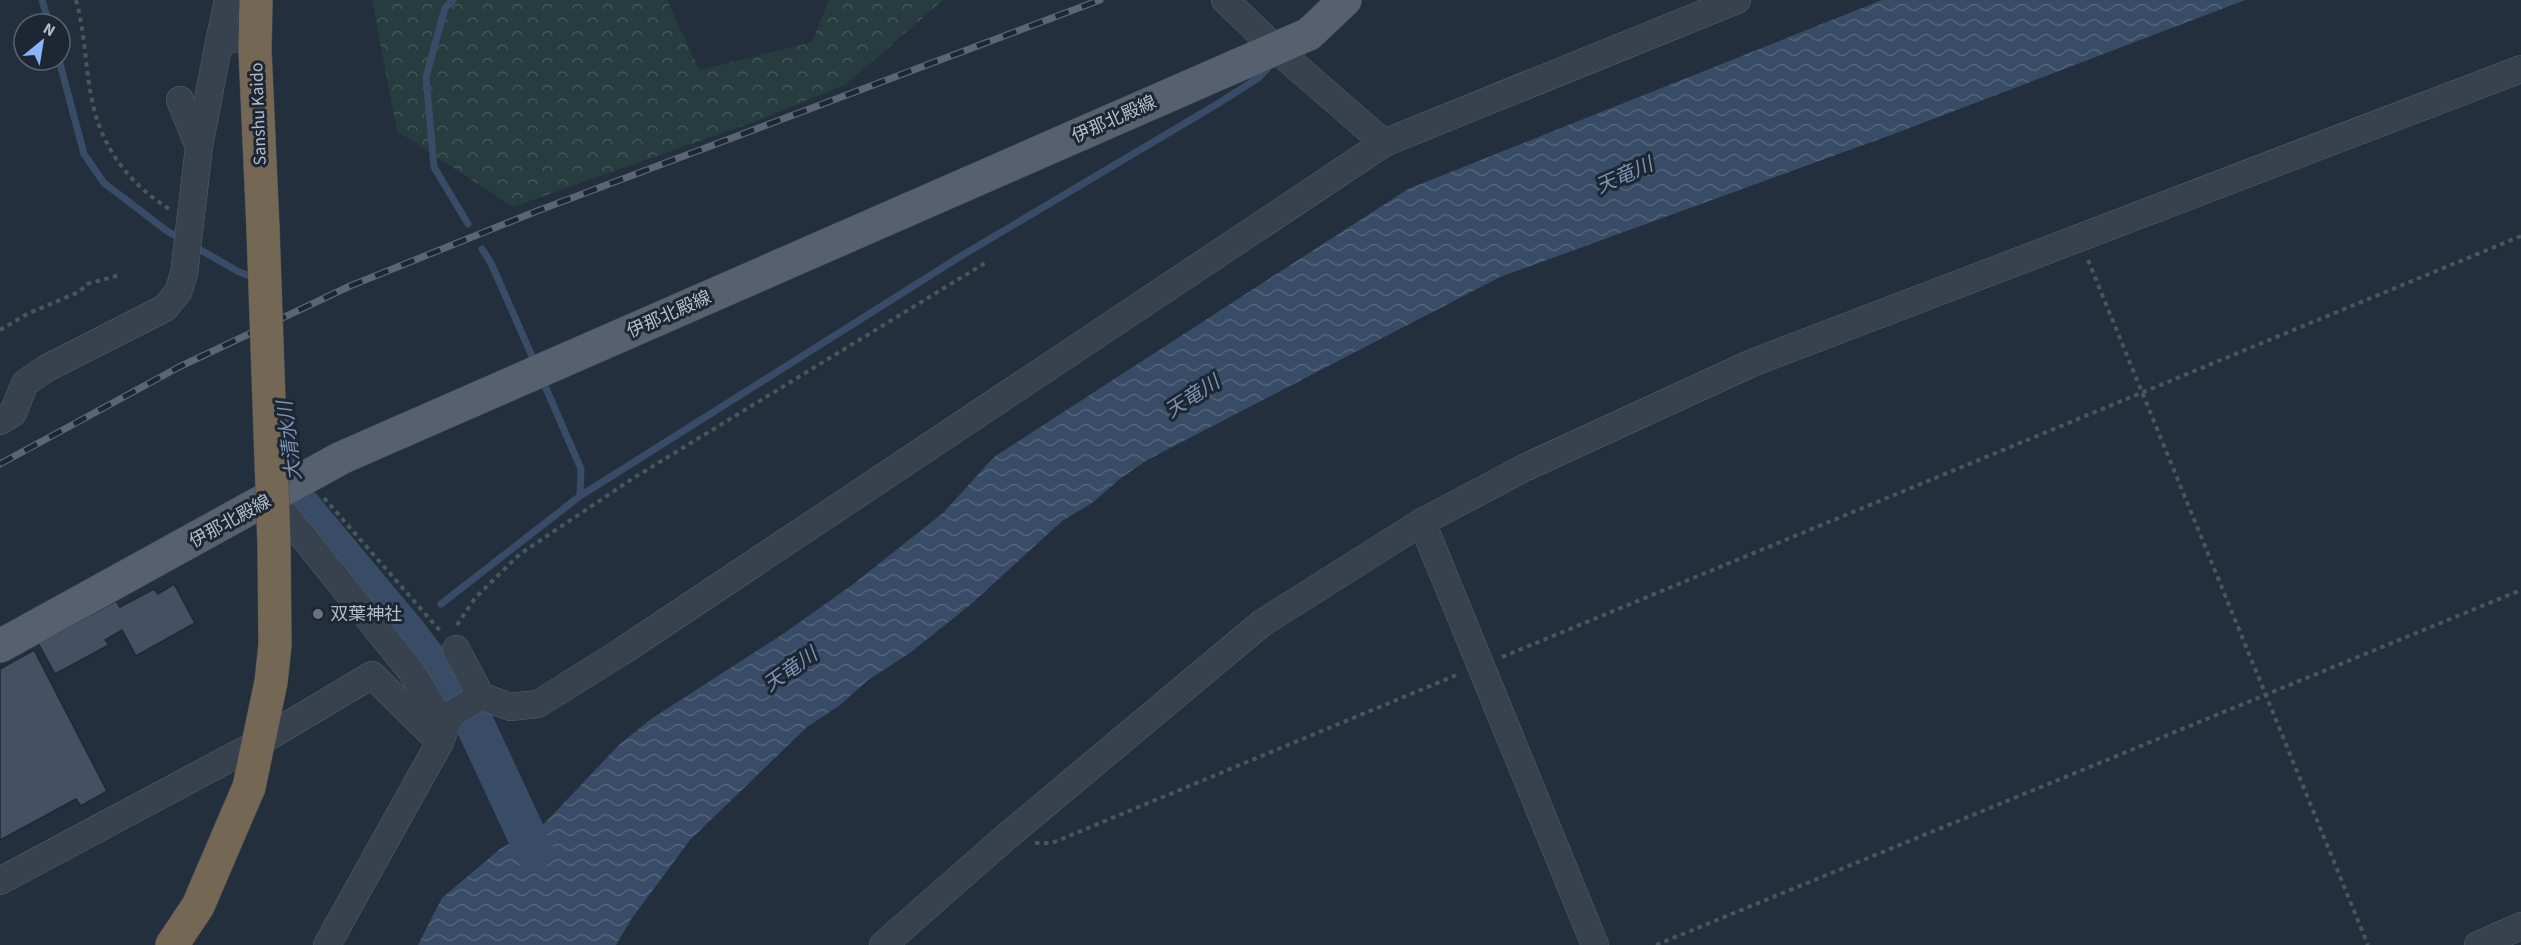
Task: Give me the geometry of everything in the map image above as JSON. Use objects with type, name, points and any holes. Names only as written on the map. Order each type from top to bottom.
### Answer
[{"type":"highway","name":"Sanshu Kaido","points":[[172,945],[198,906],[249,787],[267,704],[275,645],[274,555],[255,34],[256,0]]},
{"type":"main road","name":"伊那北殿線","points":[[0,646],[341,458],[1309,34],[1345,0]]},
{"type":"street","points":[[0,421],[13,413],[25,383],[47,368],[165,308],[178,292],[184,274],[199,147],[228,0]]},
{"type":"street","points":[[1225,0],[1276,49],[1384,143]]},
{"type":"street","points":[[456,649],[482,696],[510,707],[538,704],[621,652],[1384,143],[1737,0]]},
{"type":"street","points":[[219,42],[255,34]]},
{"type":"street","points":[[883,945],[1006,837],[1262,623],[1422,522],[1524,468],[1752,363],[2079,236],[2521,69]]},
{"type":"street","points":[[180,100],[199,147]]},
{"type":"street","points":[[290,487],[437,714],[440,742]]},
{"type":"street","points":[[1422,522],[1595,945]]},
{"type":"street","points":[[0,881],[258,743],[372,675],[440,742]]},
{"type":"street","points":[[327,945],[440,742],[450,716],[482,696]]},
{"type":"street","points":[[2478,945],[2521,926]]},
{"type":"path","points":[[76,0],[94,109],[115,159],[145,193],[187,234]]},
{"type":"path","points":[[2079,236],[2368,945]]},
{"type":"path","points":[[1006,837],[1023,844],[1052,843],[2521,236]]},
{"type":"path","points":[[456,649],[454,630],[475,598],[520,554],[632,479],[985,263]]},
{"type":"path","points":[[0,330],[27,314],[79,292],[87,284],[120,274]]},
{"type":"path","points":[[290,487],[456,649]]},
{"type":"path","points":[[1656,945],[2521,590]]},
{"type":"green space","points":[[372,0],[667,0],[699,70],[812,42],[829,0],[943,0],[845,85],[759,120],[513,207],[397,131]]},
{"type":"water","name":"天竜川","points":[[1882,0],[2245,0],[1899,132],[1500,277],[1147,460],[1121,478],[1092,503],[1062,521],[970,605],[911,652],[868,680],[840,705],[807,727],[690,840],[632,918],[616,945],[418,945],[442,898],[500,849],[542,826],[619,745],[651,719],[783,634],[852,585],[943,513],[994,457],[1408,189]]},
{"type":"building","points":[[174,584],[195,623],[136,656],[122,630],[105,640],[109,645],[55,674],[38,643],[116,601],[120,607],[154,589],[158,594]]},
{"type":"building","name":"双葉神社","points":[[313,608],[324,610],[322,619],[313,618]]},
{"type":"building","points":[[34,650],[107,791],[81,806],[76,799],[0,840],[0,669]]},
{"type":"waterway","name":"大清水川","points":[[42,0],[46,12]]},
{"type":"waterway","points":[[453,0],[445,8],[426,77],[434,167],[468,224]]},
{"type":"waterway","points":[[580,496],[961,256],[1219,103],[1258,78],[1267,69]]},
{"type":"waterway","name":"大清水川","points":[[62,72],[84,154],[104,183],[181,239]]},
{"type":"waterway","name":"大清水川","points":[[194,246],[239,272],[256,278]]},
{"type":"waterway","points":[[482,249],[491,263],[535,363]]},
{"type":"waterway","points":[[441,604],[580,496],[581,469],[542,379]]},
{"type":"waterway","name":"大清水川","points":[[285,410],[293,474]]},
{"type":"waterway","name":"大清水川","points":[[296,500],[407,633],[472,718],[534,851]]},
{"type":"waterway","points":[[407,633],[415,626]]},
{"type":"railway","points":[[0,464],[179,367],[350,286],[537,211],[1100,0]]},
{"type":"place","name":"双葉神社","points":[[318,614]]}]
